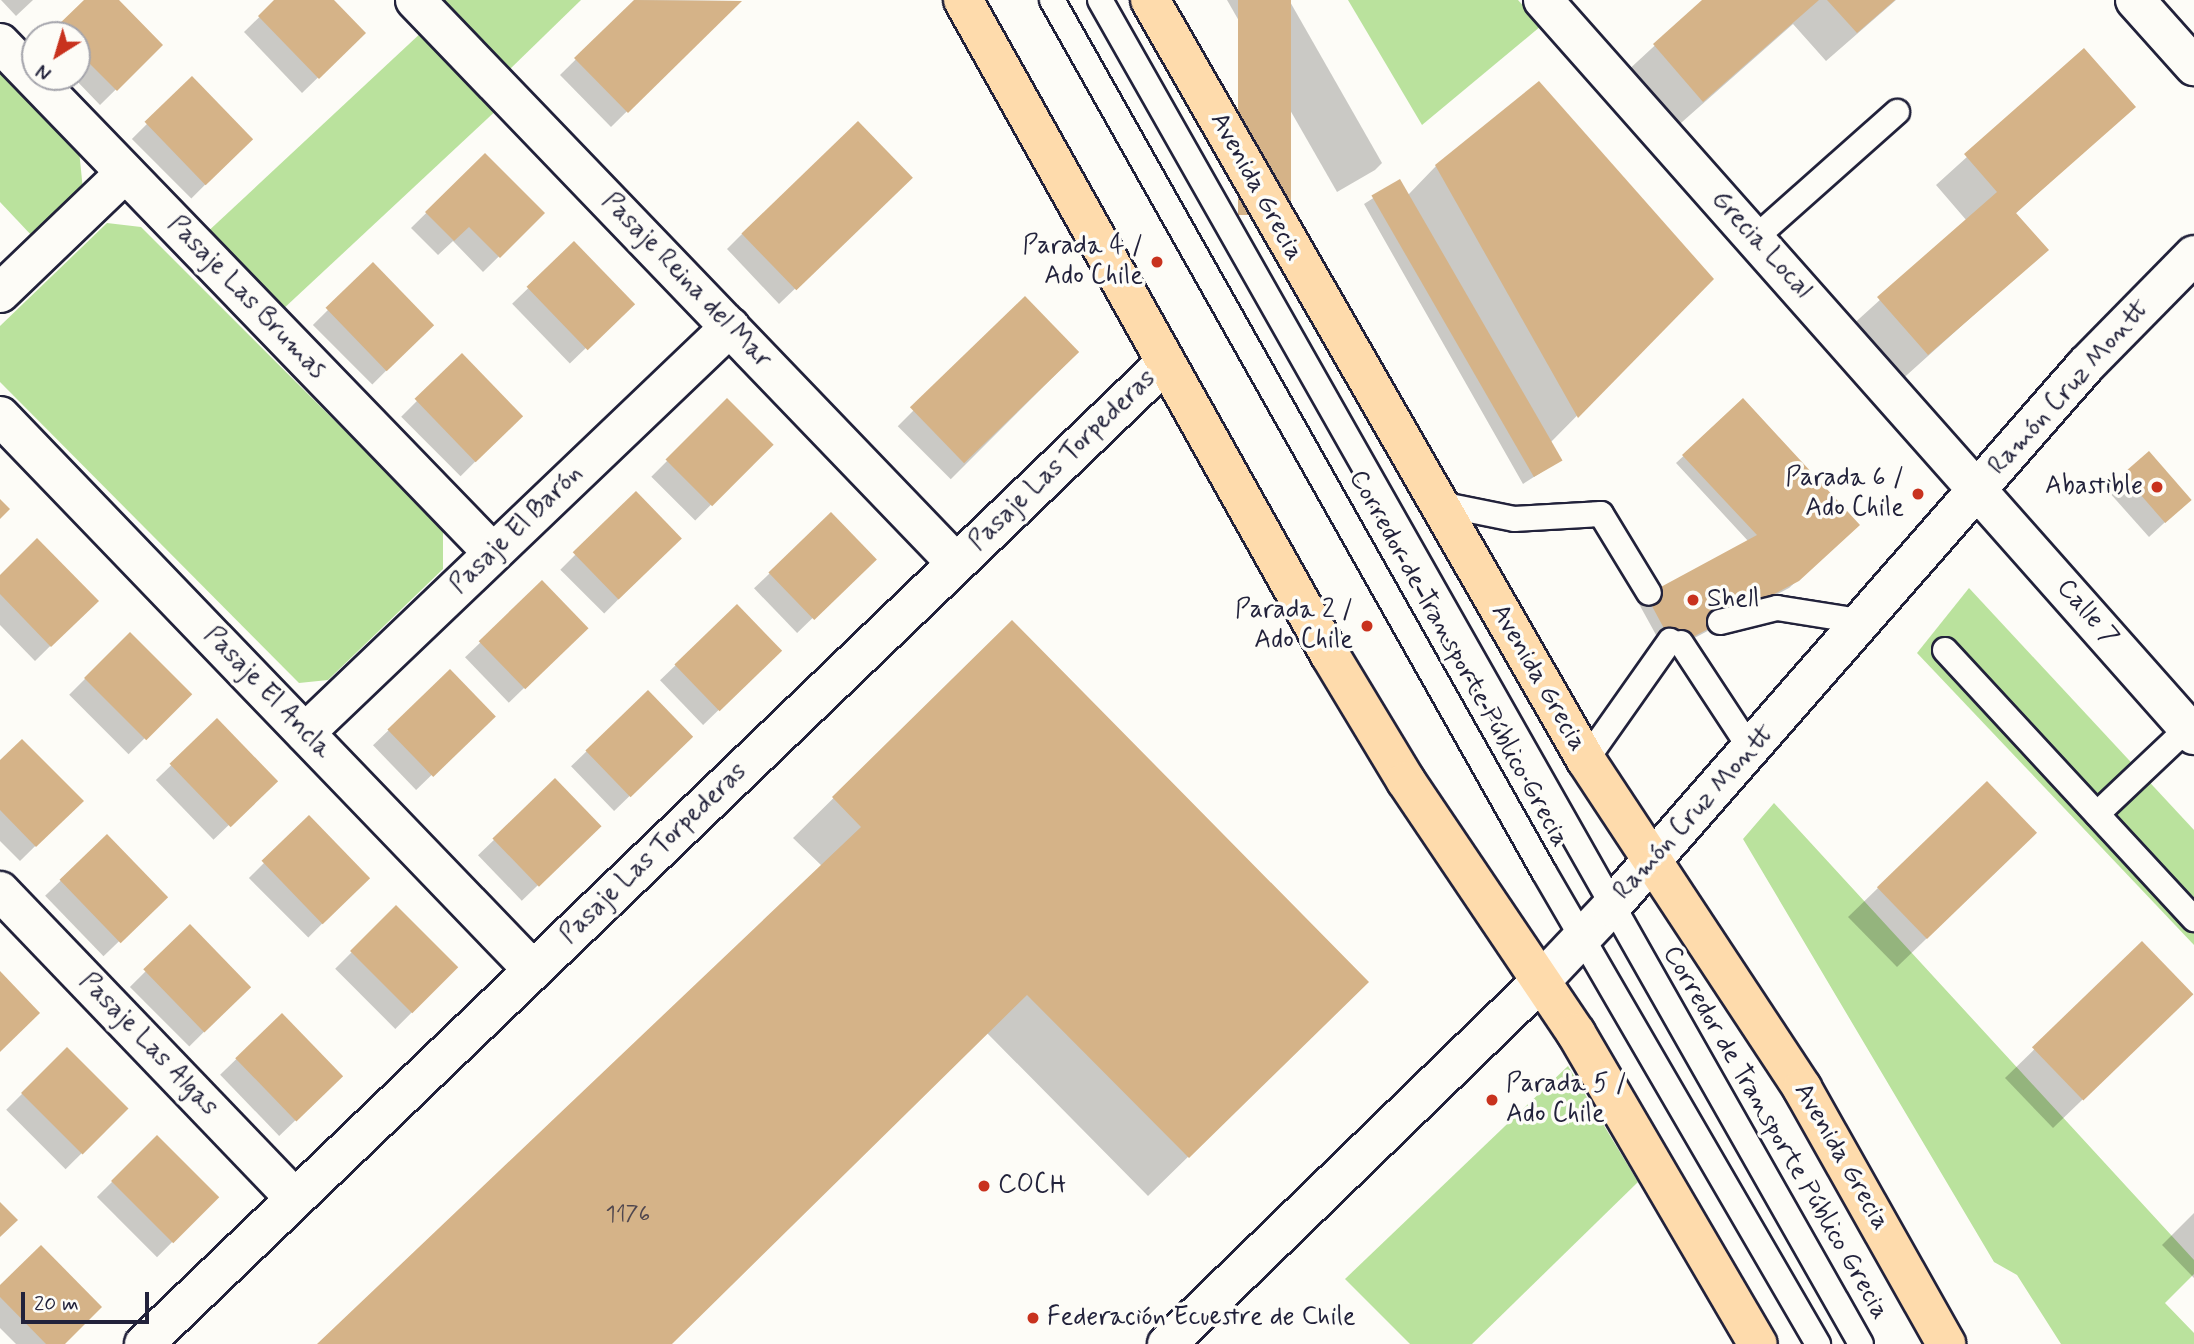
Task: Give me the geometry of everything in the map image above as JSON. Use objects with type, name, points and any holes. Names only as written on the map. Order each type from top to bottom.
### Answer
[{"type":"main road","points":[[963,0],[1164,364],[1406,781],[1542,980],[1758,1344]]},
{"type":"main road","name":"Avenida Grecia","points":[[1156,3],[1435,503],[1586,760],[1802,1088],[1946,1344]]},
{"type":"street","name":"Pasaje Reina del Mar","points":[[415,0],[956,563]]},
{"type":"street","points":[[2135,0],[2194,65]]},
{"type":"street","name":"Grecia Local","points":[[1561,6],[1755,238],[1980,491]]},
{"type":"street","name":"Pasaje Las Brumas","points":[[0,43],[493,554]]},
{"type":"street","points":[[0,293],[125,173]]},
{"type":"street","name":"Ramón Cruz Montt","points":[[1167,1344],[1542,980],[1752,751],[1980,491],[2077,375],[2188,271]]},
{"type":"street","name":"Pasaje El Barón","points":[[305,733],[730,327]]},
{"type":"street","name":"Pasaje Las Torpederas","points":[[144,1344],[1164,364]]},
{"type":"street","name":"Pasaje El Ancla","points":[[0,416],[533,970]]},
{"type":"street","name":"Calle 7","points":[[1980,491],[2191,731]]},
{"type":"street","name":"Pasaje Las Algas","points":[[0,891],[295,1199]]},
{"type":"lane","name":"Corredor de Transporte Público Grecia","points":[[1052,0],[1583,936],[1818,1344]]},
{"type":"lane","name":"Corredor de Transporte Público Grecia","points":[[1100,0],[1611,907],[1861,1344]]},
{"type":"lane","points":[[1755,238],[1897,112]]},
{"type":"lane","points":[[1435,503],[1514,519],[1601,514],[1650,593]]},
{"type":"lane","points":[[1720,622],[1777,608],[1864,622]]},
{"type":"lane","points":[[1586,760],[1676,642],[1752,751]]},
{"type":"lane","points":[[1945,650],[2194,919]]},
{"type":"lane","points":[[2097,814],[2191,731]]},
{"type":"green space","points":[[440,0],[581,0],[508,71]]},
{"type":"green space","points":[[1348,0],[1518,0],[1541,26],[1422,125]]},
{"type":"green space","points":[[423,31],[497,110],[280,312],[207,233]]},
{"type":"green space","points":[[0,66],[79,150],[83,190],[33,237],[0,202]]},
{"type":"green space","points":[[107,223],[141,227],[443,529],[443,569],[328,680],[299,683],[0,382],[0,326]]},
{"type":"green space","points":[[1969,588],[2194,830],[2194,945],[1917,653]]},
{"type":"green space","points":[[1774,803],[2194,1260],[2194,1274],[2165,1303],[2194,1333],[2194,1344],[2061,1344],[2017,1275],[1994,1262],[1743,839]]},
{"type":"green space","points":[[1568,1066],[1638,1182],[1472,1344],[1410,1344],[1345,1279]]},
{"type":"building","points":[[84,0],[119,0],[163,45],[117,91],[91,65],[91,21],[62,21]]},
{"type":"building","points":[[274,0],[334,0],[366,33],[319,79],[258,16]]},
{"type":"building","points":[[634,0],[742,1],[628,113],[574,58]]},
{"type":"building","points":[[1238,0],[1291,0],[1291,215],[1238,215]]},
{"type":"building","points":[[1702,0],[1819,0],[1703,102],[1653,44]]},
{"type":"building","points":[[1827,0],[1895,0],[1857,33]]},
{"type":"building","points":[[2084,48],[2136,107],[2016,213],[2049,250],[1928,355],[1877,297],[1997,192],[1964,154]]},
{"type":"building","points":[[192,76],[253,139],[206,185],[145,122]]},
{"type":"building","points":[[1539,81],[1714,279],[1578,418],[1435,165]]},
{"type":"building","points":[[858,121],[913,178],[796,290],[741,234]]},
{"type":"building","points":[[485,153],[545,213],[500,258],[469,227],[454,241],[425,212]]},
{"type":"building","points":[[1400,179],[1562,460],[1534,477],[1371,196]]},
{"type":"building","points":[[574,241],[635,304],[588,350],[527,287]]},
{"type":"building","points":[[373,262],[434,325],[387,371],[326,308]]},
{"type":"building","points":[[1025,296],[1079,352],[964,463],[910,407]]},
{"type":"building","points":[[462,353],[523,416],[476,462],[415,399]]},
{"type":"building","points":[[727,398],[774,445],[712,506],[665,460]]},
{"type":"building","points":[[1743,398],[1860,525],[1799,581],[1674,647],[1646,595],[1757,535],[1682,455]]},
{"type":"building","name":"Abastible","points":[[2149,451],[2192,500],[2165,523],[2123,474]]},
{"type":"building","points":[[636,491],[682,538],[619,600],[573,552]]},
{"type":"building","points":[[0,499],[10,509],[0,519]]},
{"type":"building","points":[[831,512],[877,559],[814,620],[768,572]]},
{"type":"building","points":[[37,538],[99,601],[51,647],[0,594],[0,575]]},
{"type":"building","points":[[542,580],[589,628],[525,689],[479,641]]},
{"type":"building","points":[[737,604],[782,651],[720,711],[674,664]]},
{"type":"building","points":[[1012,620],[1369,982],[1189,1158],[1027,995],[672,1344],[317,1344],[861,827],[832,797]]},
{"type":"building","points":[[130,632],[192,694],[146,740],[84,678]]},
{"type":"building","points":[[450,669],[496,716],[433,777],[387,729]]},
{"type":"building","points":[[648,690],[693,737],[631,797],[585,750]]},
{"type":"building","points":[[217,718],[278,781],[231,827],[170,764]]},
{"type":"building","points":[[22,739],[84,801],[36,847],[0,810],[0,760]]},
{"type":"building","points":[[555,778],[602,826],[539,887],[492,838]]},
{"type":"building","points":[[1987,781],[2037,833],[1927,939],[1877,887]]},
{"type":"building","points":[[309,815],[370,878],[323,924],[262,861]]},
{"type":"building","points":[[107,834],[168,897],[121,943],[60,880]]},
{"type":"building","points":[[396,905],[458,967],[412,1013],[350,951]]},
{"type":"building","points":[[190,924],[251,987],[204,1032],[143,969]]},
{"type":"building","points":[[2142,941],[2193,994],[2083,1101],[2032,1047]]},
{"type":"building","points":[[0,971],[40,1013],[0,1052]]},
{"type":"building","points":[[282,1013],[343,1076],[296,1121],[235,1058]]},
{"type":"building","points":[[67,1047],[129,1109],[83,1154],[21,1093]]},
{"type":"building","points":[[157,1135],[219,1197],[173,1243],[111,1181]]},
{"type":"building","points":[[0,1202],[18,1220],[0,1237]]},
{"type":"building","points":[[41,1245],[102,1307],[65,1344],[46,1344],[0,1297],[0,1285]]},
{"type":"place","name":"Parada 4 / Ado Chile","points":[[1157,262]]},
{"type":"place","name":"Abastible","points":[[2157,487]]},
{"type":"place","name":"Parada 6 / Ado Chile","points":[[1918,494]]},
{"type":"place","name":"Shell","points":[[1693,600]]},
{"type":"place","name":"Parada 2 / Ado Chile","points":[[1367,626]]},
{"type":"place","name":"Parada 5 / Ado Chile","points":[[1492,1100]]},
{"type":"place","name":"COCH","points":[[984,1186]]},
{"type":"place","name":"Federación Ecuestre de Chile","points":[[1033,1318]]}]
